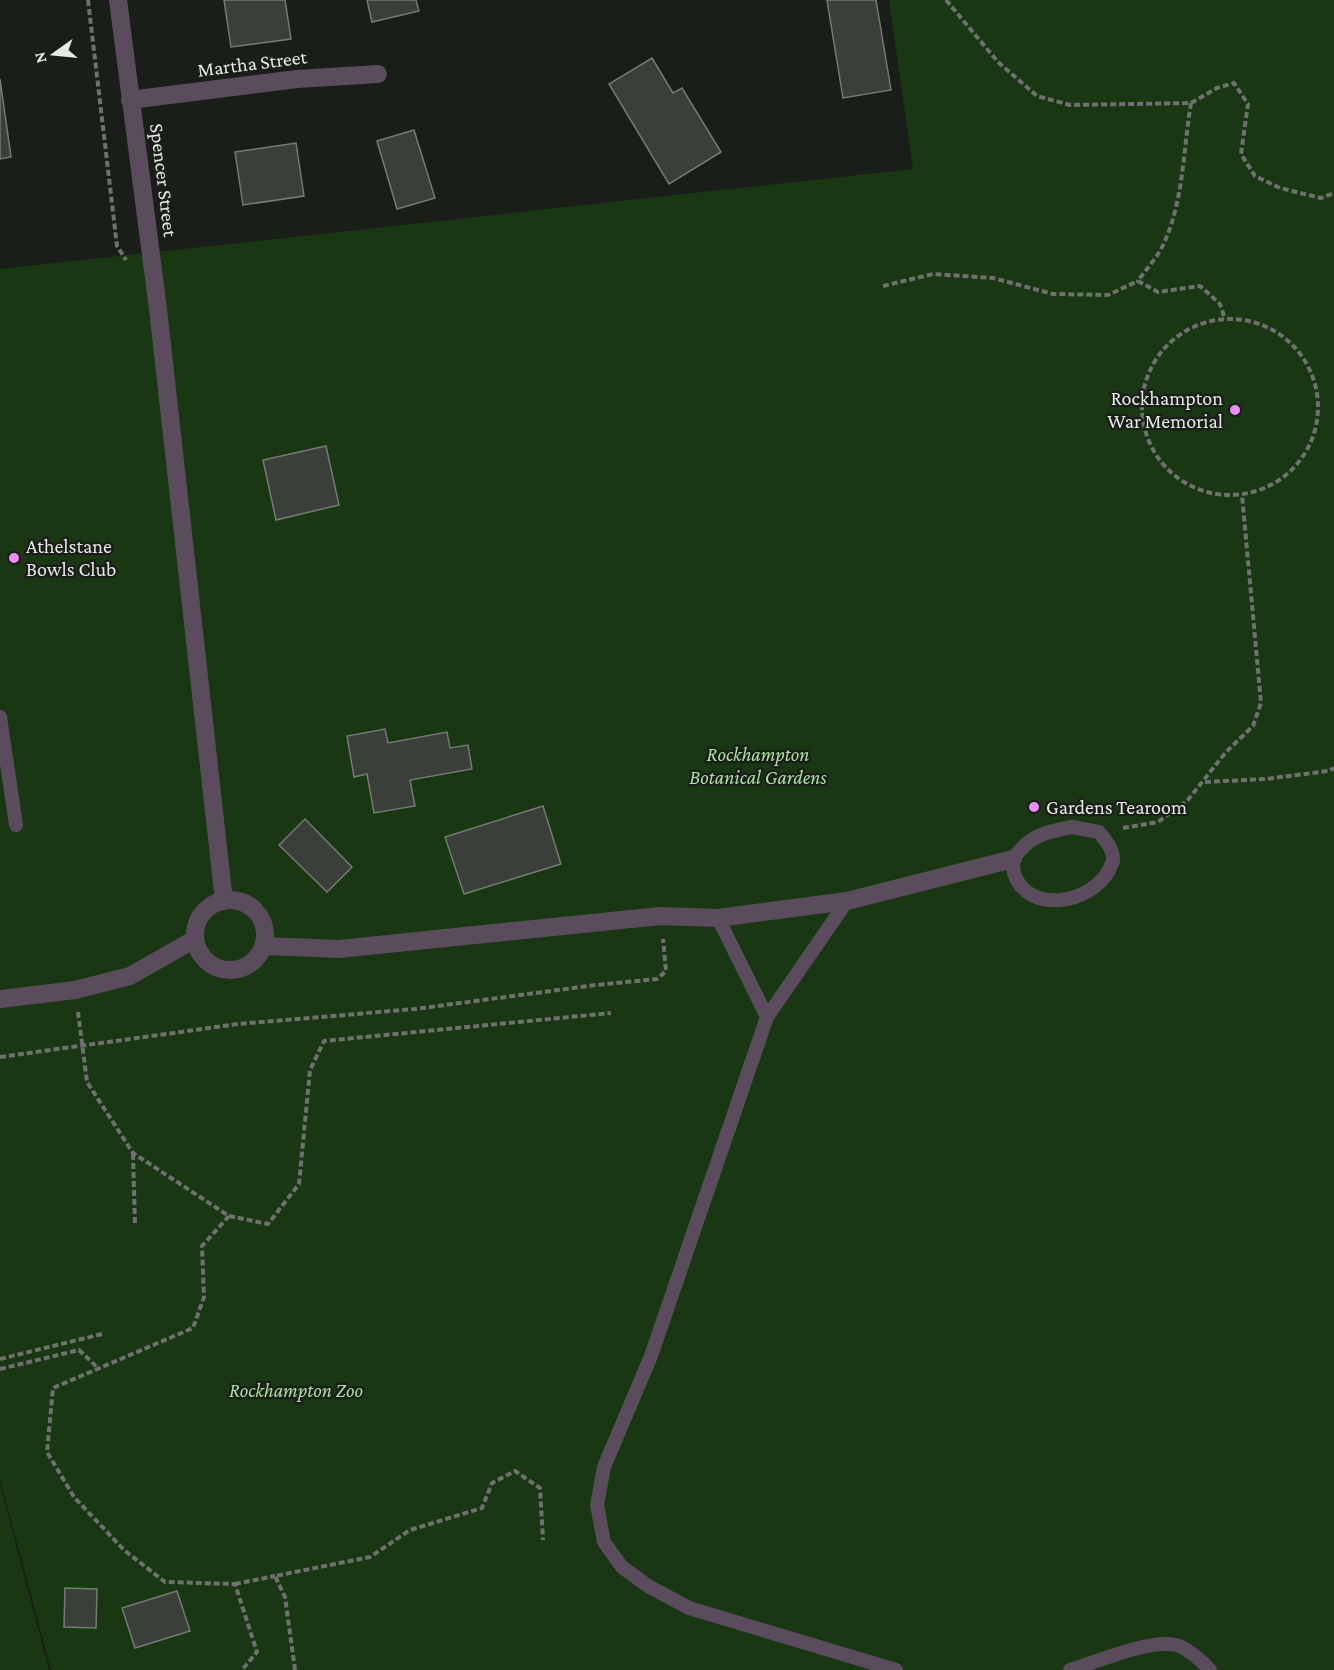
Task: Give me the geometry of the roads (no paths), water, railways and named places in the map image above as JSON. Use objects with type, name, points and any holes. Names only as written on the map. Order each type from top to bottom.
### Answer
[{"type":"street","name":"Spencer Street","points":[[118,0],[158,309],[224,901]]},
{"type":"street","name":"Martha Street","points":[[130,100],[297,79],[378,74]]},
{"type":"street","points":[[263,946],[339,949],[660,916],[718,918],[848,901],[1013,859]]},
{"type":"street","points":[[224,901],[247,904],[256,912],[265,934],[258,956],[239,969],[227,970],[215,967],[206,960],[198,950],[195,939],[200,919],[206,910],[224,901]]},
{"type":"street","points":[[0,999],[75,990],[130,976],[195,939]]},
{"type":"lane","points":[[0,717],[16,825]]},
{"type":"lane","points":[[1072,827],[1099,832],[1110,846],[1113,862],[1105,877],[1095,888],[1081,896],[1052,900],[1036,897],[1023,888],[1014,873],[1013,859],[1020,848],[1034,837],[1072,827]]},
{"type":"lane","points":[[848,901],[767,1017],[651,1356],[604,1467],[597,1506],[604,1542],[622,1567],[648,1586],[689,1608],[896,1670]]},
{"type":"lane","points":[[718,918],[767,1017]]},
{"type":"lane","points":[[1070,1670],[1132,1650],[1155,1645],[1176,1645],[1203,1662],[1210,1670]]},
{"type":"place","name":"Rockhampton War Memorial","points":[[1235,410]]},
{"type":"place","name":"Athelstane Bowls Club","points":[[14,558]]},
{"type":"place","name":"Gardens Tearoom","points":[[1034,807]]},
{"type":"park label","name":"Rockhampton Botanical Gardens","points":[[758,766]]},
{"type":"park label","name":"Rockhampton Zoo","points":[[296,1390]]}]
